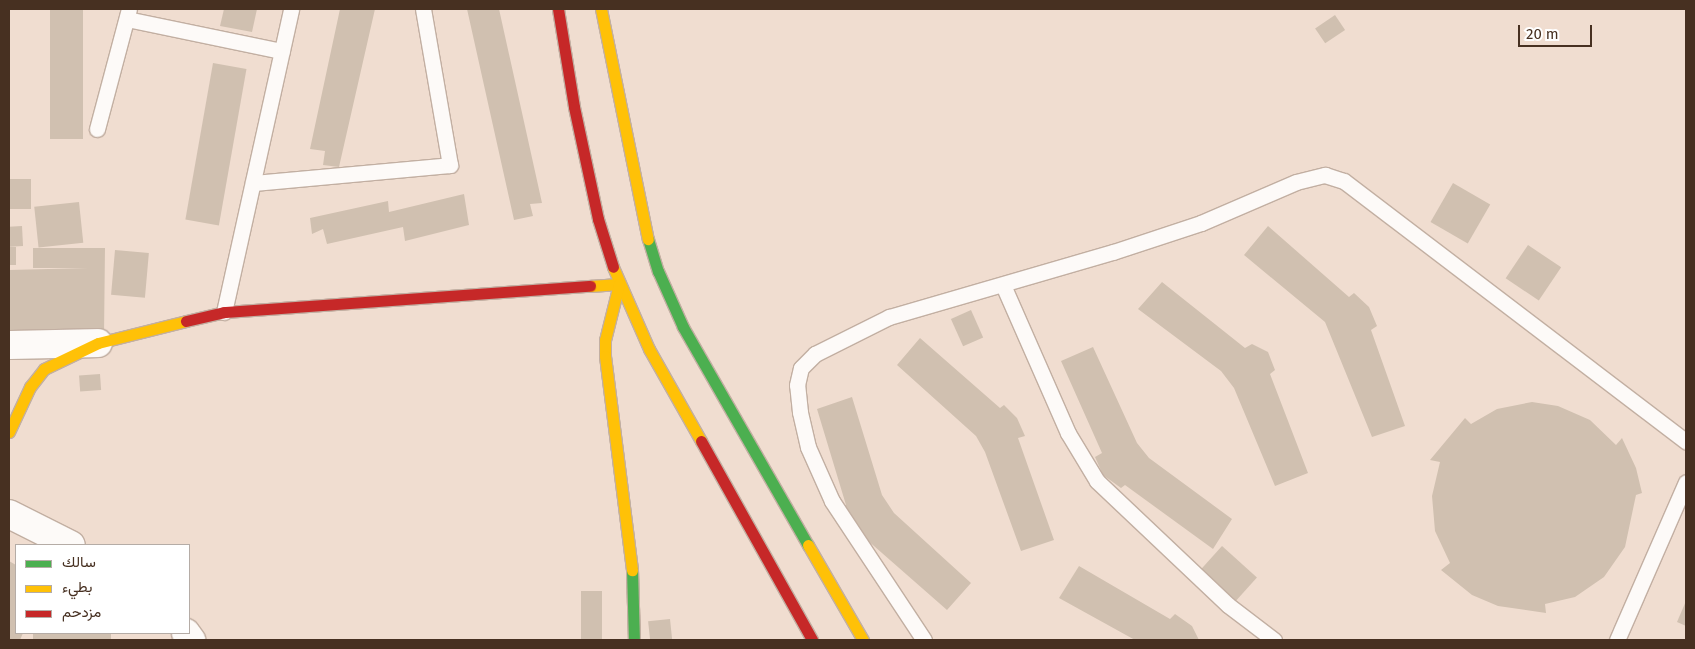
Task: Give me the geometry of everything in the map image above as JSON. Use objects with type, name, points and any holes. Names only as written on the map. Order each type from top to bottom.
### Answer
[{"type":"main road","points":[[558,9],[598,219],[620,284],[649,349],[812,640]]},
{"type":"main road","points":[[601,9],[641,214],[658,271],[683,327],[863,640]]},
{"type":"main road","points":[[9,432],[30,387],[44,369],[98,343],[224,312],[620,284]]},
{"type":"main road","points":[[620,284],[605,340],[605,356],[632,560],[634,640]]},
{"type":"street","points":[[9,345],[98,343]]},
{"type":"street","points":[[9,514],[69,544]]},
{"type":"lane","points":[[224,312],[291,9]]},
{"type":"lane","points":[[253,183],[450,165],[423,9]]},
{"type":"lane","points":[[97,130],[128,14],[282,51]]},
{"type":"lane","points":[[924,640],[832,501],[808,447],[800,412],[799,377],[801,368],[815,354],[856,331],[889,317],[1113,252],[1201,223],[1296,182],[1325,175],[1344,181],[1686,442]]},
{"type":"lane","points":[[1003,285],[1068,433],[1097,481],[1228,605],[1274,640]]},
{"type":"lane","points":[[1618,640],[1686,482]]},
{"type":"building","points":[[50,9],[83,9],[83,139],[50,139]]},
{"type":"building","points":[[224,9],[257,9],[252,32],[220,26]]},
{"type":"building","points":[[340,9],[375,9],[339,167],[323,165],[325,151],[310,149]]},
{"type":"building","points":[[467,9],[499,9],[542,203],[530,204],[533,216],[514,220]]},
{"type":"building","points":[[1335,15],[1345,30],[1325,43],[1315,28]]},
{"type":"building","points":[[213,63],[246,69],[219,225],[185,220]]},
{"type":"building","points":[[9,179],[31,179],[31,209],[9,209]]},
{"type":"building","points":[[1453,183],[1490,204],[1468,243],[1430,222]]},
{"type":"building","points":[[464,194],[469,225],[405,241],[403,227],[327,244],[323,229],[312,234],[310,218],[388,201],[389,212]]},
{"type":"building","points":[[79,202],[83,243],[39,247],[34,207]]},
{"type":"building","points":[[22,226],[23,246],[10,247],[9,227]]},
{"type":"building","points":[[1268,226],[1349,297],[1354,293],[1369,307],[1377,326],[1371,330],[1405,426],[1372,437],[1325,322],[1244,255]]},
{"type":"building","points":[[1528,245],[1561,267],[1539,301],[1506,278]]},
{"type":"building","points":[[9,247],[16,247],[16,265],[9,265]]},
{"type":"building","points":[[33,248],[105,248],[104,336],[9,338],[9,270],[88,268],[33,268]]},
{"type":"building","points":[[115,250],[149,253],[145,298],[111,295]]},
{"type":"building","points":[[1162,282],[1245,348],[1252,344],[1268,352],[1275,370],[1270,374],[1308,473],[1275,486],[1234,388],[1221,371],[1138,309]]},
{"type":"building","points":[[971,310],[983,337],[963,346],[951,319]]},
{"type":"building","points":[[920,338],[1000,408],[1004,405],[1017,418],[1025,436],[1018,438],[1054,540],[1021,551],[985,452],[976,436],[897,365]]},
{"type":"building","points":[[1093,347],[1137,443],[1149,458],[1232,519],[1213,549],[1125,485],[1121,488],[1103,475],[1095,457],[1102,453],[1061,361]]},
{"type":"building","points":[[100,374],[101,390],[80,391],[79,375]]},
{"type":"building","points":[[852,397],[882,495],[894,513],[971,583],[947,610],[866,539],[840,507],[846,505],[817,409]]},
{"type":"building","points":[[1532,402],[1558,406],[1590,420],[1616,445],[1622,438],[1636,468],[1642,493],[1636,495],[1625,547],[1604,577],[1575,597],[1545,604],[1546,613],[1498,606],[1472,595],[1441,570],[1450,563],[1435,531],[1432,496],[1440,462],[1430,460],[1465,418],[1471,424],[1497,409]]},
{"type":"building","points":[[1222,546],[1257,577],[1234,603],[1199,572]]},
{"type":"building","points":[[9,561],[15,564],[15,634],[23,634],[20,640],[9,640]]},
{"type":"building","points":[[1079,566],[1170,619],[1175,614],[1192,626],[1199,640],[1135,640],[1059,598]]},
{"type":"building","points":[[581,591],[602,591],[602,640],[581,640]]},
{"type":"building","points":[[1686,601],[1686,626],[1677,622]]},
{"type":"building","points":[[670,619],[672,639],[650,640],[648,621]]},
{"type":"building","points":[[33,634],[111,634],[111,640],[33,640]]},
{"type":"traffic: fast","points":[[648,239],[658,271],[683,327],[808,545]]},
{"type":"traffic: fast","points":[[632,570],[634,640]]},
{"type":"traffic: slow","points":[[601,9],[648,239]]},
{"type":"traffic: slow","points":[[613,267],[649,349],[701,441]]},
{"type":"traffic: slow","points":[[590,286],[619,284],[605,340],[605,356],[632,570]]},
{"type":"traffic: slow","points":[[9,432],[30,387],[44,369],[98,343],[186,321]]},
{"type":"traffic: slow","points":[[808,545],[863,640]]},
{"type":"traffic: jam","points":[[558,9],[574,107],[598,219],[613,267]]},
{"type":"traffic: jam","points":[[186,321],[224,312],[590,286]]},
{"type":"traffic: jam","points":[[701,441],[812,640]]}]
